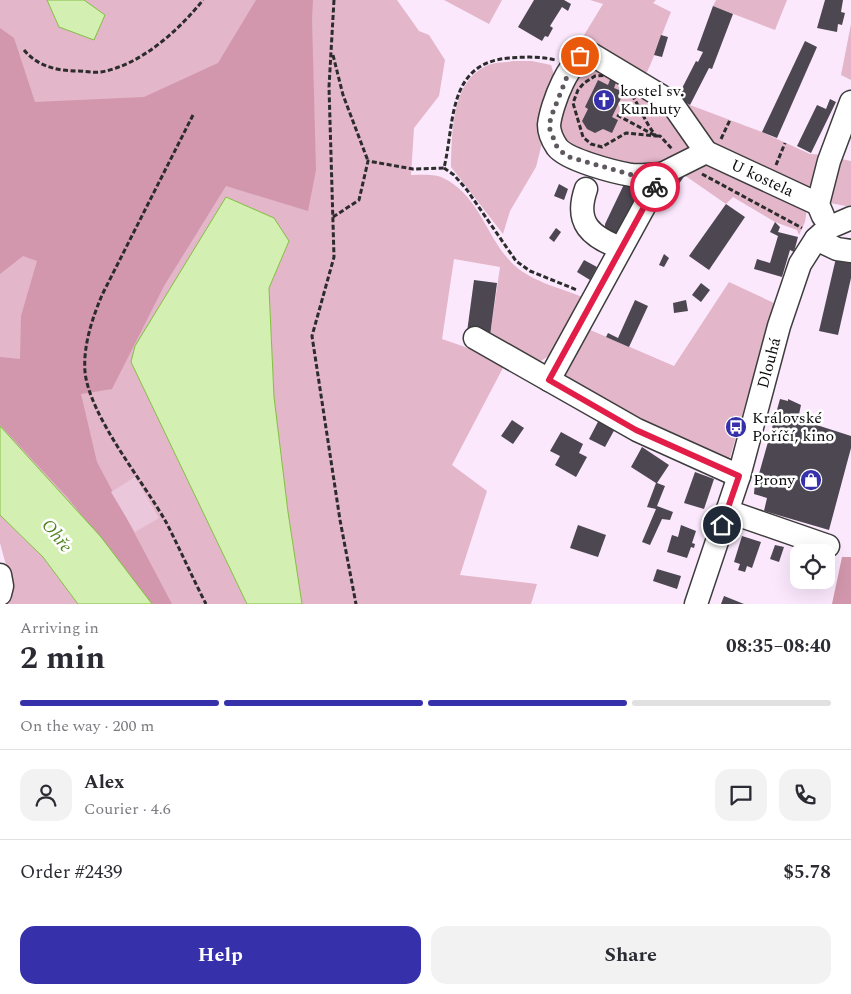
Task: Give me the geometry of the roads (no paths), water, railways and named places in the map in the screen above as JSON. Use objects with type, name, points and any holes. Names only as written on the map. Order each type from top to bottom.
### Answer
[{"type":"street","points":[[584,54],[591,54],[671,102],[706,152],[662,174],[632,175],[566,156],[557,147],[549,127],[572,64],[584,54]]},
{"type":"street","points":[[816,232],[818,204],[829,161],[851,102]]},
{"type":"street","name":"U kostela","points":[[706,152],[818,204]]},
{"type":"street","points":[[549,380],[662,174]]},
{"type":"street","points":[[586,190],[580,205],[582,216],[587,226],[604,242],[621,248]]},
{"type":"street","points":[[816,232],[851,218]]},
{"type":"street","points":[[816,232],[837,248],[851,252]]},
{"type":"street","name":"Dlouhá","points":[[696,604],[739,476],[779,326],[800,264],[816,232]]},
{"type":"street","points":[[475,338],[636,430],[739,476]]},
{"type":"street","points":[[727,511],[822,544]]},
{"type":"street","points":[[0,575],[2,586],[0,594]]},
{"type":"water","points":[[47,0],[84,0],[105,15],[94,40],[59,27]]},
{"type":"water","points":[[226,197],[274,218],[289,241],[269,288],[274,397],[288,512],[302,604],[247,604],[131,362],[135,346]]},
{"type":"water","name":"Ohře","points":[[0,426],[101,537],[152,604],[78,604],[43,557],[0,515]]},
{"type":"place","name":"kostel sv. Kunhuty","points":[[604,100]]},
{"type":"place","name":"Královské Poříčí, kino","points":[[736,427]]},
{"type":"place","name":"Prony","points":[[811,480]]}]
